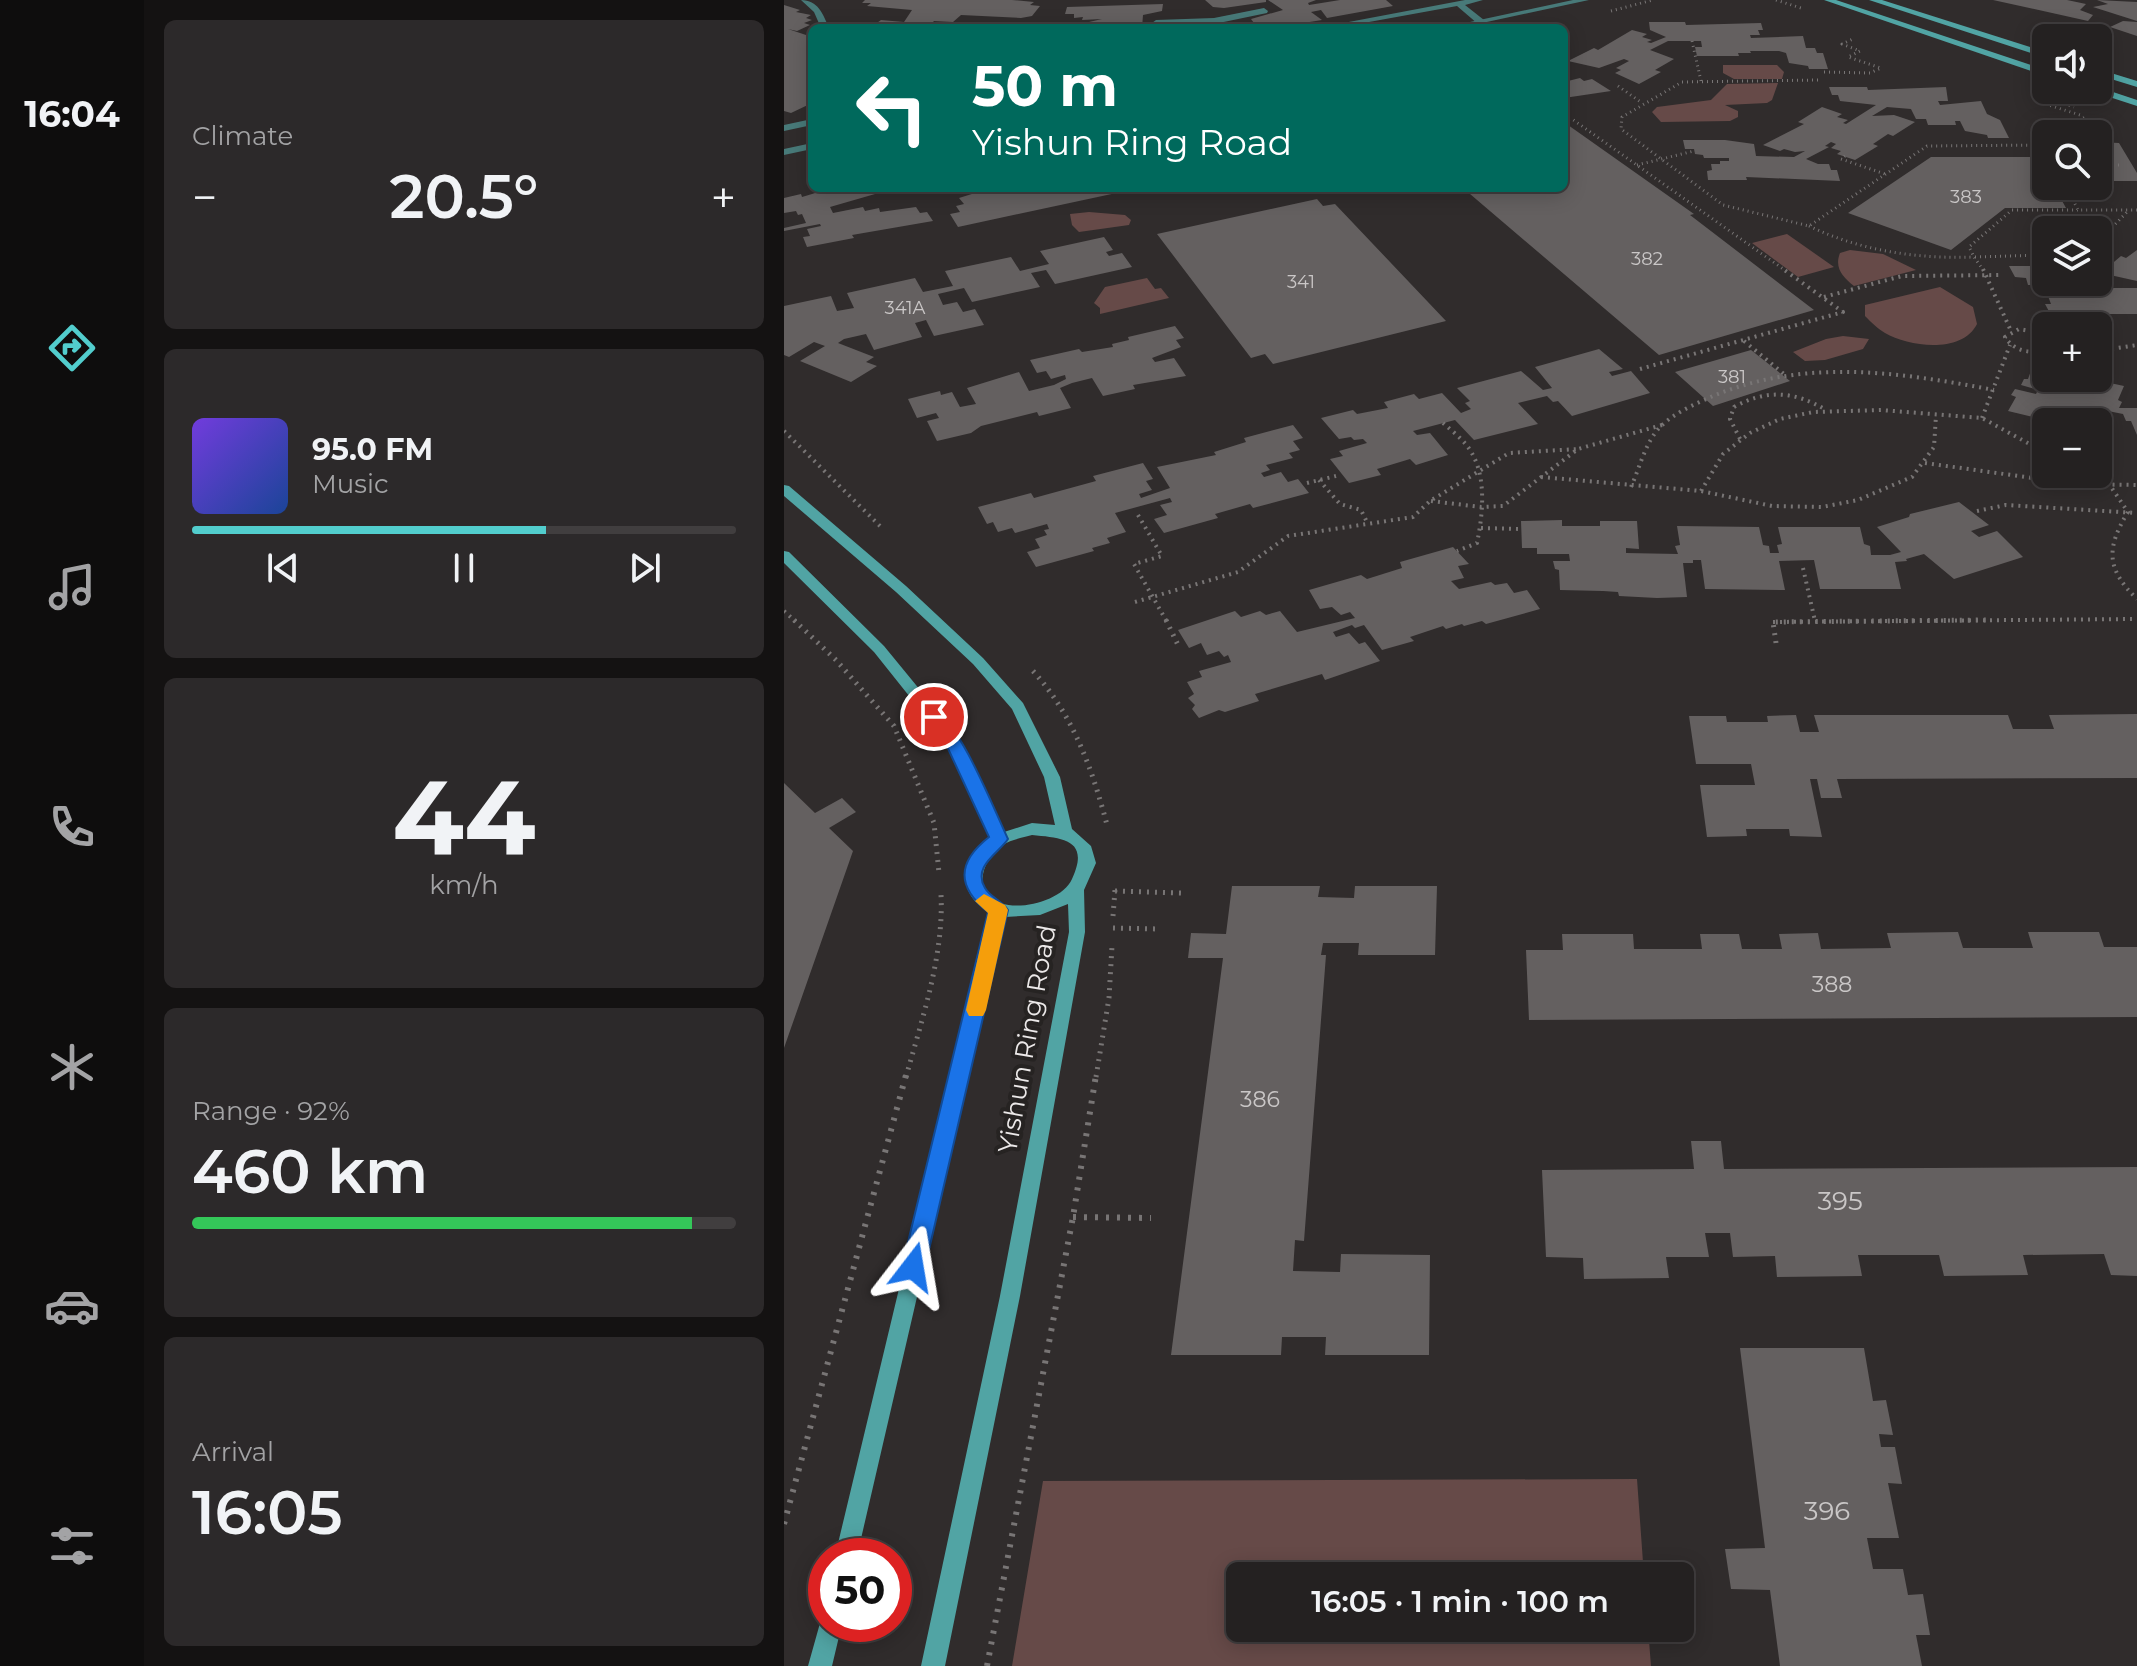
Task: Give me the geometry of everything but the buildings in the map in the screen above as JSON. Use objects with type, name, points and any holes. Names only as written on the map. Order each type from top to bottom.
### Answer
[{"type":"main road","points":[[1828,0],[2032,68]]},
{"type":"main road","points":[[1873,0],[2032,51]]},
{"type":"main road","points":[[2112,76],[2137,84]]},
{"type":"main road","points":[[2112,95],[2137,103]]},
{"type":"main road","name":"Yishun Ring Road","points":[[784,489],[901,589],[978,661],[1018,707],[1052,777],[1065,832],[1077,840],[1088,863],[1076,890],[1077,932],[1010,1296],[933,1666]]},
{"type":"main road","points":[[784,555],[879,649],[952,739],[999,839],[1032,829],[1065,832]]},
{"type":"main road","name":"Yishun Ring Road","points":[[850,1538],[998,910],[977,893],[973,879],[975,865],[984,851],[999,839]]},
{"type":"main road","points":[[998,910],[1022,913],[1043,909],[1062,901],[1076,890]]},
{"type":"main road","points":[[820,1666],[826,1642]]},
{"type":"street","points":[[1418,0],[1431,9]]},
{"type":"street","points":[[1344,24],[1479,0]]},
{"type":"street","points":[[1469,24],[1585,0]]},
{"type":"street","points":[[804,1],[818,11],[823,24]]},
{"type":"street","points":[[1459,4],[1481,22]]},
{"type":"street","points":[[1156,23],[1214,21],[1264,11]]},
{"type":"street","points":[[1214,21],[1217,24]]},
{"type":"street","points":[[784,128],[808,123]]},
{"type":"street","points":[[784,152],[808,147]]},
{"type":"path","points":[[1824,72],[1870,73],[1881,68],[1848,57],[1860,51],[1842,44],[1861,36],[1849,32]]},
{"type":"path","points":[[1692,41],[1701,81]]},
{"type":"path","points":[[1818,80],[1682,82],[1622,117],[1621,129],[1723,205],[1809,226],[1832,238],[1936,260],[2032,255]]},
{"type":"path","points":[[1618,86],[1642,103]]},
{"type":"path","points":[[2024,97],[2085,117],[2080,120]]},
{"type":"path","points":[[1568,120],[1572,119],[1843,312],[1640,369]]},
{"type":"path","points":[[1997,139],[1999,145]]},
{"type":"path","points":[[1809,226],[1927,146],[2032,144]]},
{"type":"path","points":[[1637,165],[1694,151]]},
{"type":"path","points":[[1845,156],[1841,159],[1886,174]]},
{"type":"path","points":[[2112,165],[2120,165]]},
{"type":"path","points":[[2073,200],[2078,210]]},
{"type":"path","points":[[2011,331],[1987,275],[1969,247],[2012,210],[2137,210]]},
{"type":"path","points":[[2112,227],[2128,210]]},
{"type":"path","points":[[1823,297],[1902,276],[2002,275]]},
{"type":"path","points":[[2032,329],[2011,331],[2005,337],[2010,345],[2032,353]]},
{"type":"path","points":[[1743,340],[1784,374]]},
{"type":"path","points":[[1982,418],[2010,345]]},
{"type":"path","points":[[2112,349],[2137,345]]},
{"type":"path","points":[[1135,602],[1238,572],[1288,536],[1413,517],[1430,501],[1509,453],[1578,449],[1664,424],[1726,389],[1784,374],[1833,369],[1870,370],[1924,376],[1994,390]]},
{"type":"path","points":[[1740,439],[1730,419],[1734,407],[1753,396],[1787,392],[1805,396],[1828,411]]},
{"type":"path","points":[[1701,491],[1720,457],[1740,439],[1779,420],[1828,411],[1874,409],[1982,418],[2032,446]]},
{"type":"path","points":[[1541,477],[1701,491],[1772,506],[1822,507],[1858,500],[1912,477],[1934,447],[1936,415]]},
{"type":"path","points":[[1443,423],[1470,450],[1478,472],[1481,528],[1477,543],[1457,551]]},
{"type":"path","points":[[1631,487],[1656,432],[1664,424]]},
{"type":"path","points":[[784,431],[802,447]]},
{"type":"path","points":[[1430,501],[1481,507],[1503,506],[1578,449]]},
{"type":"path","points":[[1925,463],[2032,478]]},
{"type":"path","points":[[1307,483],[1336,476]]},
{"type":"path","points":[[1319,480],[1340,504],[1361,510],[1368,524]]},
{"type":"path","points":[[2112,484],[2137,485]]},
{"type":"path","points":[[2112,488],[2128,512]]},
{"type":"path","points":[[1977,511],[2006,505],[2137,513]]},
{"type":"path","points":[[2128,512],[2113,534],[2110,558],[2123,586],[2137,599]]},
{"type":"path","points":[[1138,515],[1162,556],[1134,564],[1155,596],[1178,645]]},
{"type":"path","points":[[1481,528],[1521,529]]},
{"type":"path","points":[[1803,568],[1815,621]]},
{"type":"path","points":[[784,611],[836,660],[894,726],[934,823],[942,916],[925,1007],[784,1524]]},
{"type":"path","points":[[1776,643],[1773,622],[2137,619]]},
{"type":"path","points":[[1115,891],[1183,893]]},
{"type":"path","points":[[1113,928],[1159,929]]},
{"type":"path","points":[[1073,1217],[1151,1218]]},
{"type":"shaded area","points":[[1723,65],[1777,65],[1784,72],[1782,79],[1734,79],[1723,73]]},
{"type":"shaded area","points":[[1778,83],[1772,100],[1767,103],[1725,105],[1738,111],[1738,117],[1730,121],[1661,122],[1652,112],[1657,107],[1711,100],[1727,84]]},
{"type":"shaded area","points":[[1070,214],[1125,215],[1131,220],[1129,225],[1079,232],[1072,225]]},
{"type":"shaded area","points":[[1787,234],[1834,267],[1798,277],[1752,243]]},
{"type":"shaded area","points":[[1850,250],[1883,254],[1916,270],[1854,286],[1843,276],[1838,263],[1840,253]]},
{"type":"shaded area","points":[[1147,278],[1155,289],[1161,288],[1169,298],[1100,314],[1100,308],[1094,303],[1105,287]]},
{"type":"shaded area","points":[[1940,287],[1973,307],[1977,324],[1970,334],[1960,340],[1934,345],[1907,342],[1885,333],[1865,316],[1865,305]]},
{"type":"shaded area","points":[[1843,336],[1869,339],[1863,349],[1825,360],[1805,361],[1793,352],[1826,339]]},
{"type":"shaded area","points":[[1637,1479],[1643,1562],[1226,1562],[1226,1642],[1649,1642],[1651,1666],[1012,1666],[1043,1481]]},
{"type":"slow traffic","points":[[976,1010],[998,910],[984,901]]},
{"type":"route","points":[[913,1267],[998,910],[977,893],[973,879],[975,865],[984,851],[999,839],[952,739],[934,717]]}]
